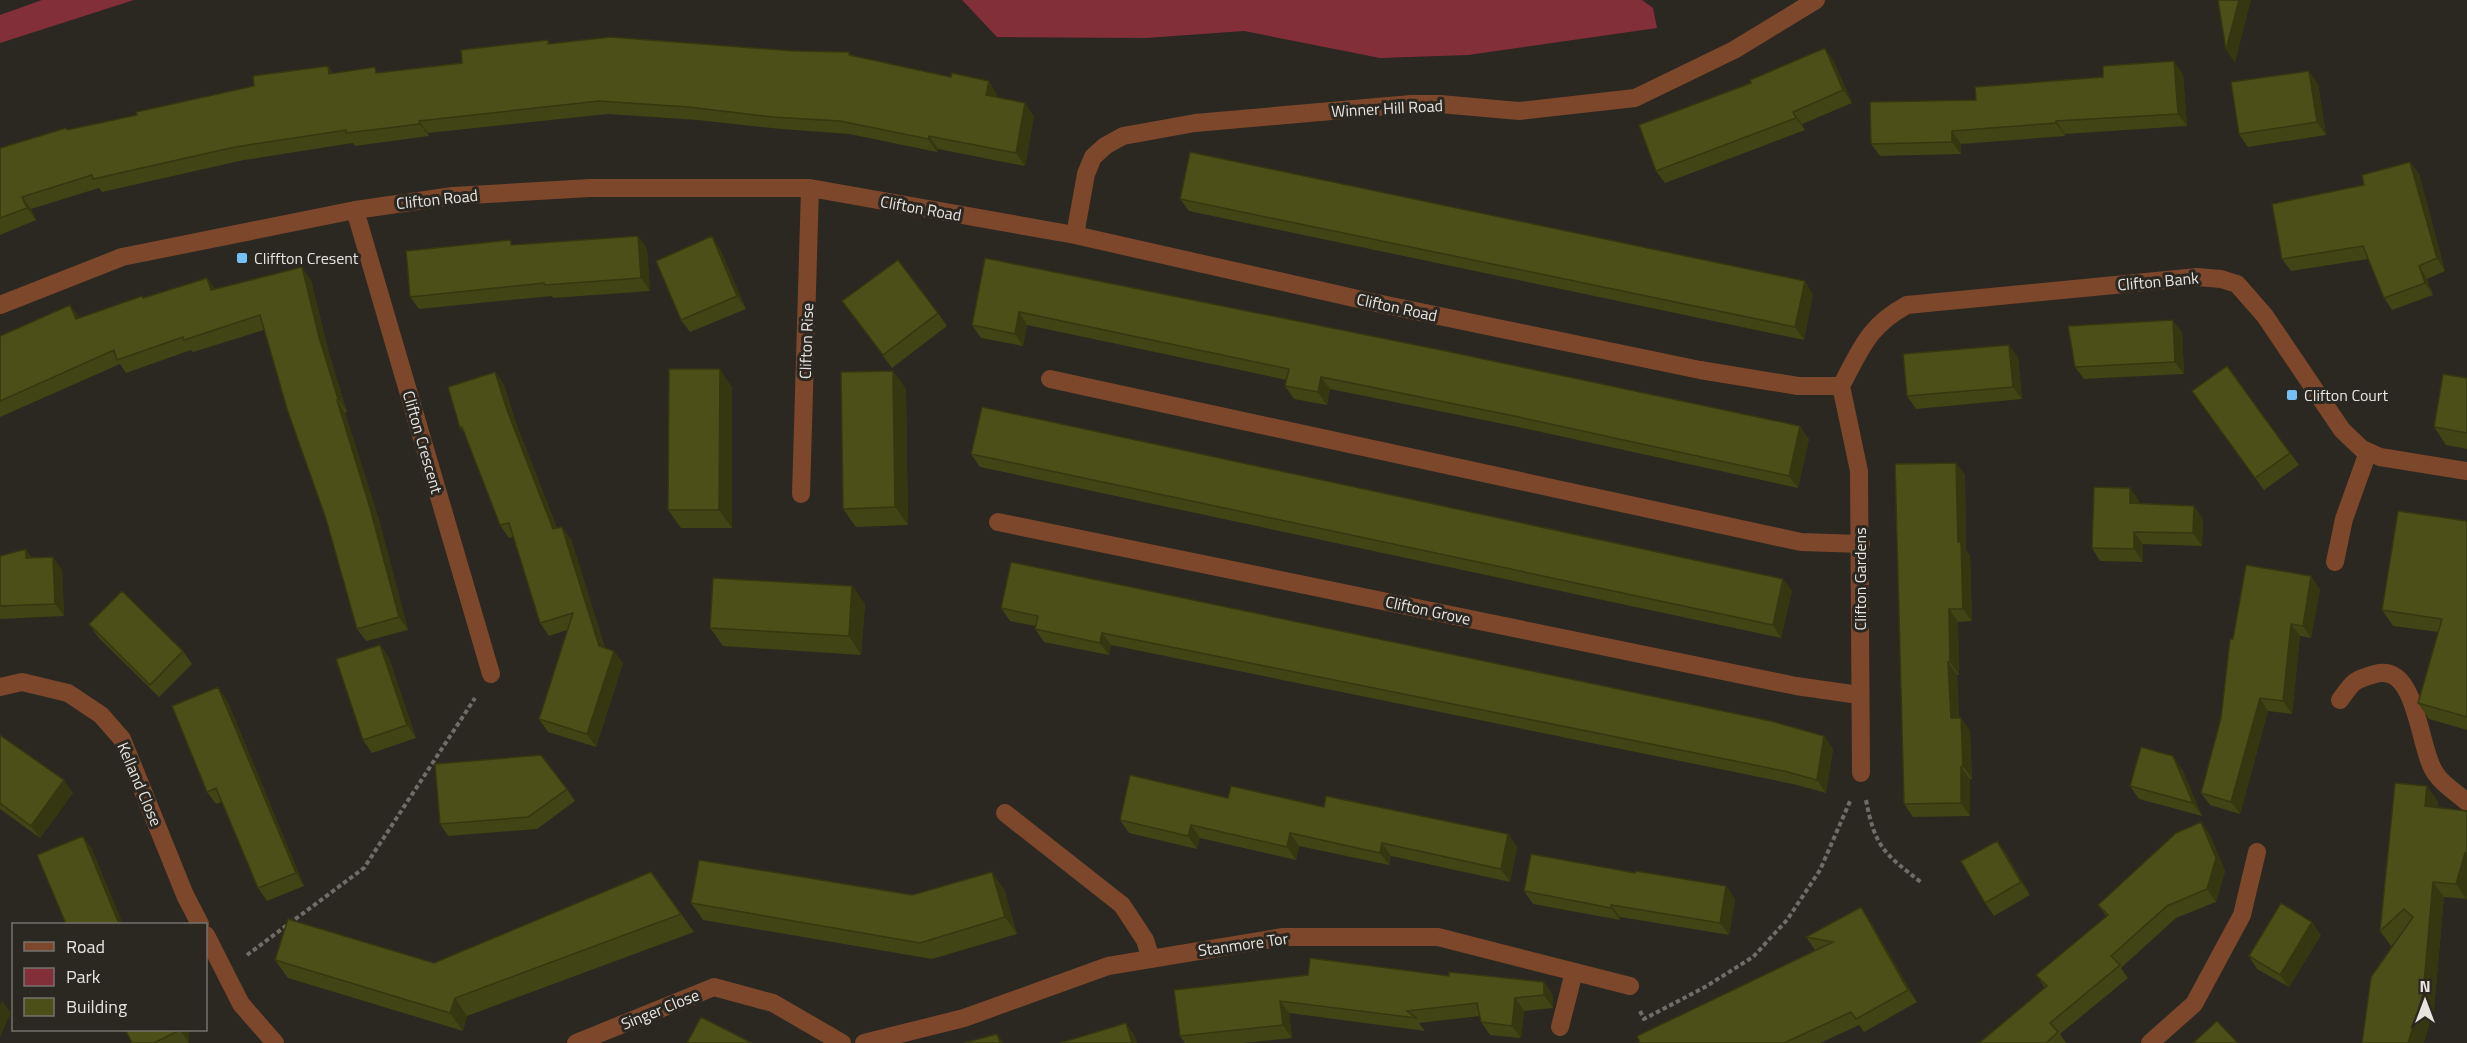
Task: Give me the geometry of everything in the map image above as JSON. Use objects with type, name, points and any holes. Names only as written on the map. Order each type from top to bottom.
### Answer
[{"type":"street","name":"Winner Hill Road","points":[[1075,235],[1086,174],[1093,157],[1105,146],[1123,136],[1195,123],[1411,104],[1440,104],[1519,111],[1635,98],[1734,50],[1816,0]]},
{"type":"street","name":"Clifton Road","points":[[0,305],[122,257],[355,210],[453,196],[590,188],[810,188],[1075,235],[1344,296],[1700,370],[1798,386],[1841,386]]},
{"type":"street","name":"Clifton Rise","points":[[801,494],[810,188]]},
{"type":"street","name":"Clifton Crescent","points":[[355,210],[491,674]]},
{"type":"street","name":"Clifton Bank","points":[[1841,386],[1874,328],[1889,315],[1907,305],[2197,277],[2221,279],[2237,284],[2265,316],[2342,430],[2362,449],[2379,457],[2467,471]]},
{"type":"street","points":[[1050,379],[1801,542],[1861,544]]},
{"type":"street","name":"Clifton Gardens","points":[[1841,386],[1859,471],[1861,773]]},
{"type":"street","points":[[2335,562],[2344,519],[2368,452]]},
{"type":"street","name":"Clifton Grove","points":[[998,522],[1796,686],[1859,695]]},
{"type":"street","points":[[2340,700],[2354,680],[2379,673],[2394,675],[2406,687],[2435,774],[2467,802]]},
{"type":"street","name":"Kelland Close","points":[[0,687],[22,682],[68,693],[101,715],[122,739],[185,895],[199,923]]},
{"type":"street","points":[[1005,813],[1122,905],[1145,940],[1151,959]]},
{"type":"street","points":[[2150,1043],[2194,1004],[2242,915],[2257,852]]},
{"type":"street","points":[[207,937],[241,1004],[275,1043]]},
{"type":"street","name":"Stanmore Tor","points":[[864,1043],[964,1018],[1108,966],[1282,937],[1438,937],[1630,986]]},
{"type":"street","points":[[1560,1027],[1574,972]]},
{"type":"street","name":"Singer Close","points":[[576,1043],[714,987],[773,1003],[842,1043]]},
{"type":"path","points":[[225,972],[364,868],[491,674]]},
{"type":"path","points":[[1861,773],[1871,828],[1887,855],[1922,883]]},
{"type":"path","points":[[1630,986],[1644,1019],[1705,987],[1753,957],[1787,920],[1820,870],[1861,773]]},
{"type":"green space","points":[[42,0],[134,0],[0,43],[0,15]]},
{"type":"green space","points":[[962,0],[1642,0],[1653,8],[1657,28],[1468,55],[1380,58],[1244,31],[1146,38],[997,37]]},
{"type":"building","points":[[2218,0],[2239,0],[2226,50]]},
{"type":"building","points":[[610,37],[794,51],[849,52],[849,55],[951,77],[952,73],[989,81],[986,95],[1025,103],[1016,153],[929,136],[928,139],[840,121],[599,101],[419,121],[420,124],[346,133],[346,130],[235,147],[93,179],[92,175],[22,197],[27,208],[0,218],[0,148],[66,128],[67,130],[137,115],[136,112],[254,86],[253,76],[328,66],[329,74],[375,67],[376,73],[462,63],[461,50],[548,40],[548,44]]},
{"type":"building","points":[[1825,48],[1843,90],[1793,112],[1796,118],[1656,171],[1639,125],[1751,83],[1750,80]]},
{"type":"building","points":[[2174,61],[2178,114],[2056,121],[2056,123],[1952,131],[1952,142],[1871,144],[1870,102],[1976,100],[1975,87],[2103,77],[2103,66]]},
{"type":"building","points":[[2309,71],[2317,122],[2239,134],[2231,82]]},
{"type":"building","points":[[1190,152],[1805,281],[1795,327],[1180,199]]},
{"type":"building","points":[[2410,162],[2437,258],[2419,266],[2425,283],[2384,298],[2363,246],[2282,259],[2272,204],[2364,185],[2362,175]]},
{"type":"building","points":[[638,236],[641,278],[545,285],[544,283],[410,297],[406,251],[511,240],[511,245]]},
{"type":"building","points":[[712,236],[737,296],[681,320],[656,261]]},
{"type":"building","points":[[985,258],[1446,351],[1800,426],[1789,476],[1321,377],[1318,392],[1285,386],[1289,369],[1019,312],[1015,334],[972,325]]},
{"type":"building","points":[[898,260],[938,313],[883,355],[842,301]]},
{"type":"building","points":[[302,267],[319,337],[370,508],[399,617],[357,629],[326,519],[287,409],[260,315],[184,340],[183,337],[117,360],[114,350],[0,401],[0,336],[70,305],[76,319],[142,296],[143,298],[207,278],[211,290]]},
{"type":"building","points":[[2173,320],[2175,362],[2075,367],[2068,326]]},
{"type":"building","points":[[2009,345],[2013,387],[1907,396],[1903,354]]},
{"type":"building","points":[[2227,366],[2290,453],[2255,478],[2192,391]]},
{"type":"building","points":[[669,369],[720,369],[719,510],[668,510]]},
{"type":"building","points":[[893,371],[895,507],[843,509],[841,372]]},
{"type":"building","points":[[495,372],[507,410],[553,529],[562,527],[599,646],[614,651],[587,734],[539,719],[573,613],[540,623],[509,523],[500,525],[462,427],[460,428],[448,387]]},
{"type":"building","points":[[2443,374],[2467,378],[2467,433],[2434,427]]},
{"type":"building","points":[[982,407],[1783,579],[1773,625],[971,454]]},
{"type":"building","points":[[1956,463],[1963,609],[1949,609],[1950,662],[1948,662],[1951,718],[1961,718],[1963,766],[1961,767],[1961,803],[1904,804],[1895,464]]},
{"type":"building","points":[[2094,487],[2130,488],[2130,503],[2194,506],[2193,533],[2134,532],[2134,549],[2092,548]]},
{"type":"building","points":[[2398,511],[2467,521],[2467,717],[2418,703],[2442,619],[2382,610]]},
{"type":"building","points":[[26,549],[26,558],[53,557],[55,604],[0,606],[0,556]]},
{"type":"building","points":[[1011,562],[1771,721],[1824,736],[1817,780],[1784,771],[1102,633],[1100,643],[1035,629],[1038,616],[1001,608]]},
{"type":"building","points":[[2246,565],[2311,576],[2303,626],[2291,624],[2283,701],[2260,698],[2231,802],[2201,793],[2221,718],[2230,639],[2233,639]]},
{"type":"building","points":[[713,578],[852,586],[849,636],[710,628]]},
{"type":"building","points":[[122,591],[183,651],[150,685],[89,624]]},
{"type":"building","points":[[380,645],[407,725],[363,740],[336,659]]},
{"type":"building","points":[[218,687],[296,873],[258,888],[216,788],[207,792],[172,706]]},
{"type":"building","points":[[0,735],[64,780],[31,826],[0,803]]},
{"type":"building","points":[[2141,747],[2173,756],[2193,803],[2130,786]]},
{"type":"building","points":[[541,755],[567,789],[528,817],[440,824],[435,764]]},
{"type":"building","points":[[1130,775],[1228,798],[1231,786],[1324,807],[1326,796],[1508,834],[1501,869],[1382,843],[1380,853],[1290,833],[1287,847],[1191,825],[1188,836],[1120,820]]},
{"type":"building","points":[[2395,783],[2427,786],[2425,806],[2467,811],[2467,853],[2465,853],[2456,884],[2433,882],[2423,994],[2408,1043],[2362,1043],[2371,977],[2413,917],[2404,909],[2380,931]]},
{"type":"building","points":[[2201,822],[2216,858],[2207,889],[2167,906],[2111,956],[2120,965],[2050,1023],[2058,1032],[2046,1043],[1979,1043],[2047,986],[2036,975],[2108,915],[2098,905],[2176,833]]},
{"type":"building","points":[[83,836],[119,923],[66,923],[37,855]]},
{"type":"building","points":[[1997,841],[2021,882],[1985,903],[1961,861]]},
{"type":"building","points":[[1531,854],[1635,873],[1636,871],[1726,886],[1720,923],[1611,905],[1611,908],[1524,891]]},
{"type":"building","points":[[699,860],[912,895],[992,872],[1005,917],[920,943],[691,903]]},
{"type":"building","points":[[651,872],[681,914],[455,998],[450,1013],[275,960],[288,919],[434,963]]},
{"type":"building","points":[[2281,903],[2312,922],[2280,975],[2249,956]]},
{"type":"building","points":[[1861,907],[1908,990],[1856,1019],[1851,1012],[1784,1043],[1640,1043],[1637,1036],[1833,942],[1806,937]]},
{"type":"building","points":[[1310,958],[1449,976],[1449,972],[1544,982],[1544,995],[1515,998],[1512,1026],[1481,1022],[1477,1003],[1407,1011],[1416,1018],[1280,1001],[1283,1025],[1180,1036],[1174,990],[1308,975]]},
{"type":"building","points":[[701,1017],[752,1043],[687,1043]]},
{"type":"building","points":[[2217,1021],[2238,1043],[2193,1043]]},
{"type":"building","points":[[1126,1023],[1132,1043],[1060,1043]]},
{"type":"building","points":[[126,1031],[178,1031],[154,1043],[132,1043]]},
{"type":"building","points":[[997,1034],[1000,1043],[964,1043]]},
{"type":"place","name":"Cliffton Cresent","points":[[242,258]]},
{"type":"place","name":"Clifton Court","points":[[2292,395]]}]
